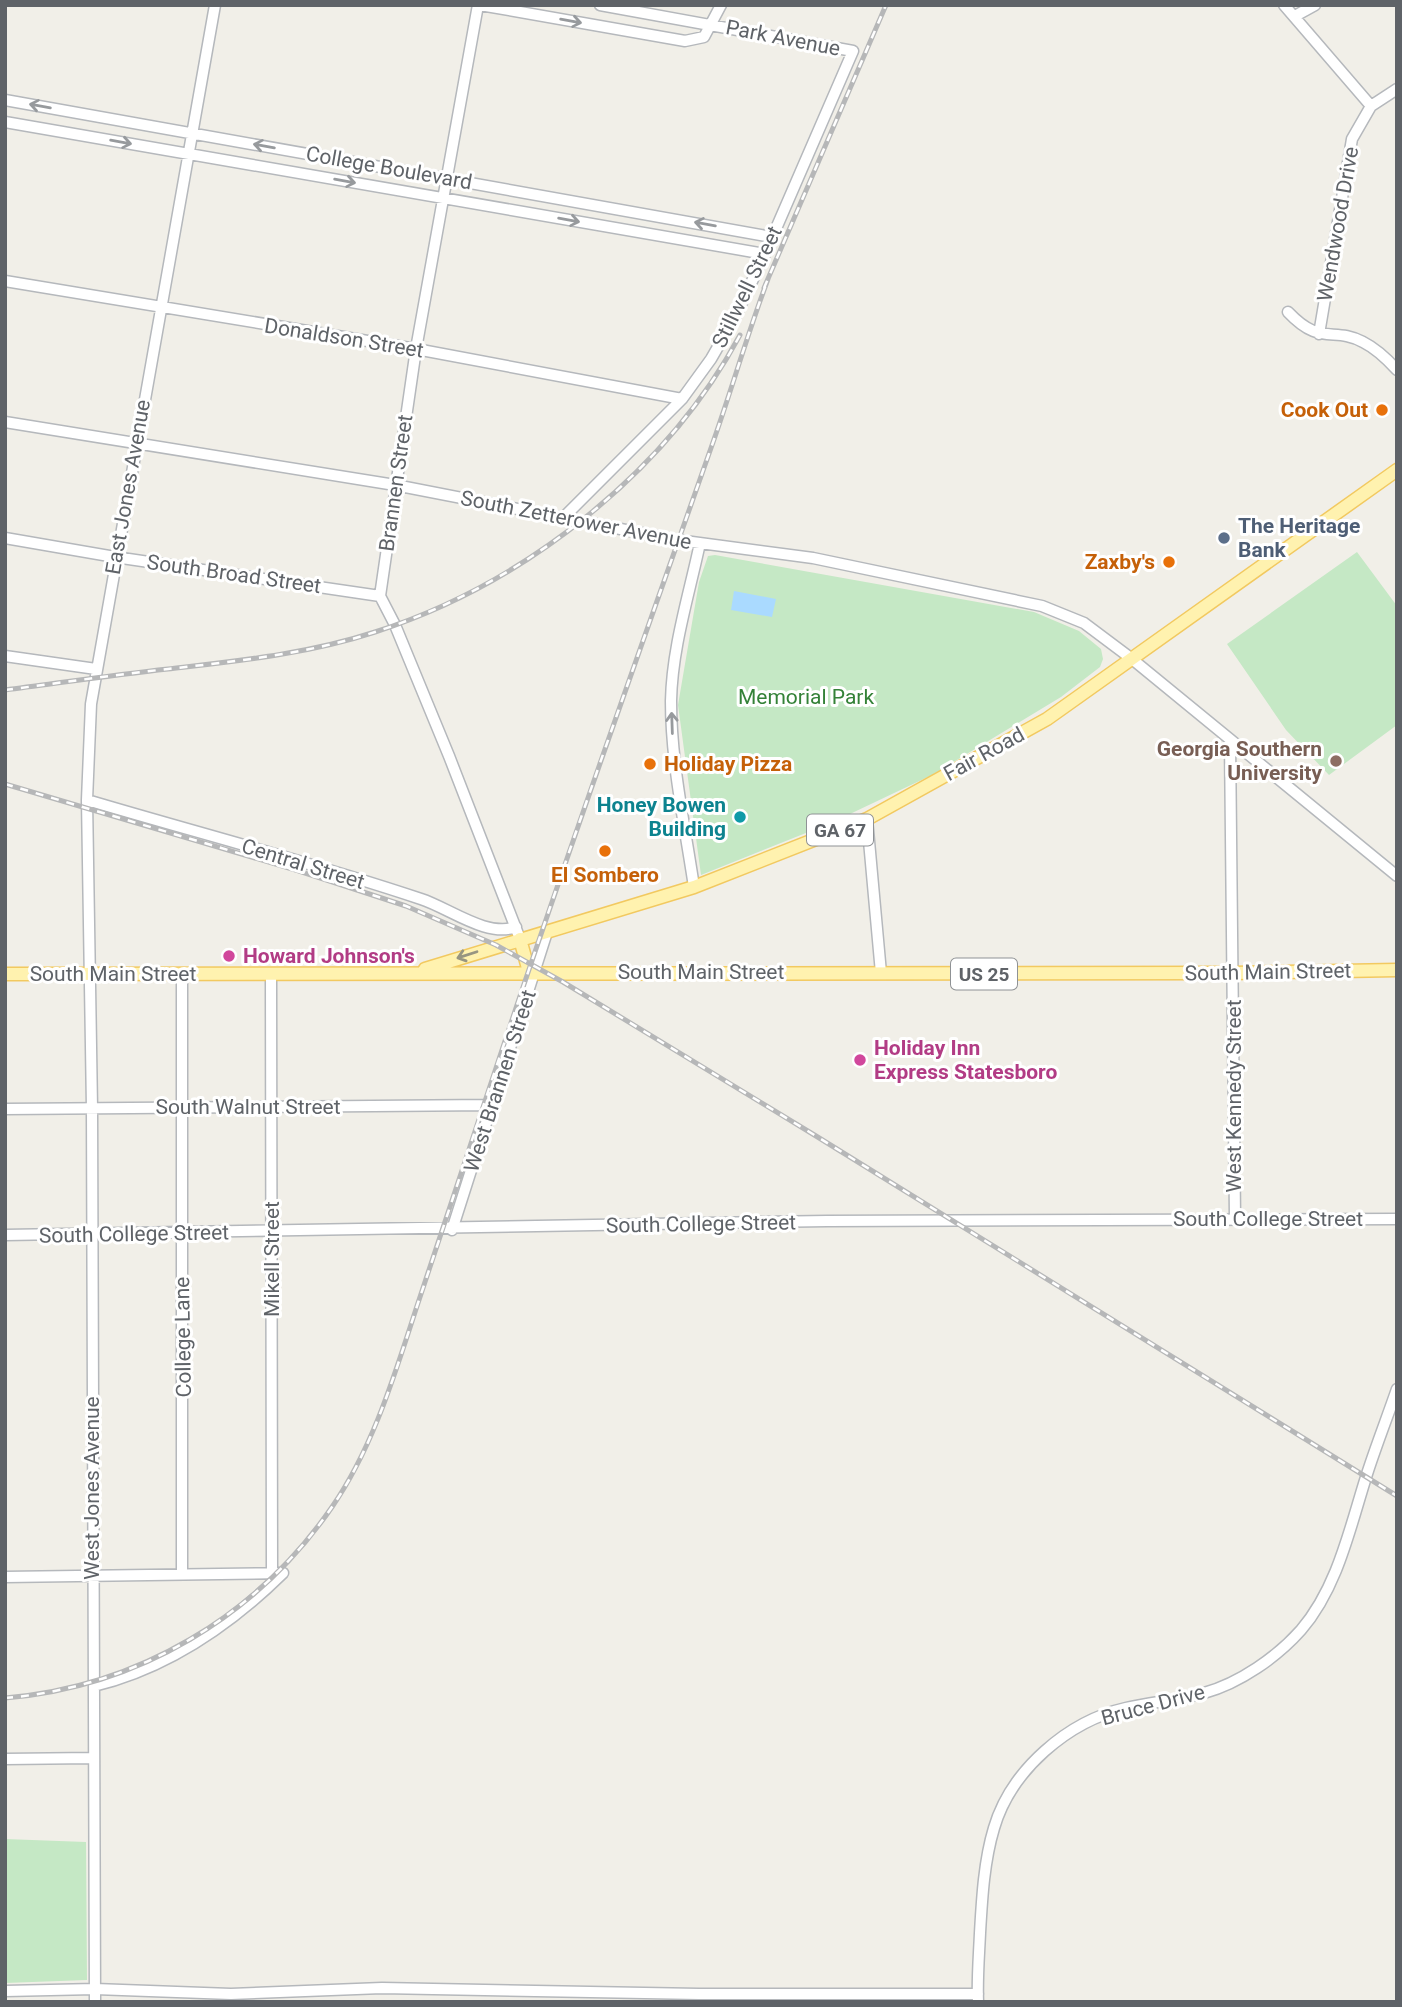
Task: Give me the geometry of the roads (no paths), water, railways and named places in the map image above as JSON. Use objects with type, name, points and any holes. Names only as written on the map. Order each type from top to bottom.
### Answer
[{"type":"main road","name":"Fair Road","points":[[518,933],[547,932],[694,887],[867,818],[1047,719],[1397,470]]},
{"type":"main road","points":[[518,933],[532,973]]},
{"type":"main road","name":"GA 67","points":[[415,973],[518,933]]},
{"type":"main road","name":"South Main Street","points":[[5,974],[1234,973],[1397,970]]},
{"type":"street","name":"East Jones Avenue","points":[[90,974],[87,800],[96,668],[215,5]]},
{"type":"street","name":"Park Avenue","points":[[479,5],[685,41],[704,37],[713,24]]},
{"type":"street","name":"Brannen Street","points":[[380,596],[416,349],[479,5]]},
{"type":"street","name":"Park Avenue","points":[[600,5],[853,51]]},
{"type":"street","points":[[713,24],[721,5]]},
{"type":"street","points":[[1284,5],[1371,106]]},
{"type":"street","points":[[1295,16],[1315,5]]},
{"type":"street","name":"Stillwell Street","points":[[562,519],[682,399],[734,319],[853,51]]},
{"type":"street","name":"Wendwood Drive","points":[[1319,334],[1350,149],[1360,122],[1371,106],[1397,89]]},
{"type":"street","name":"College Boulevard","points":[[5,100],[772,237]]},
{"type":"street","name":"College Boulevard","points":[[5,122],[765,254]]},
{"type":"street","name":"Donaldson Street","points":[[5,281],[416,349],[682,399]]},
{"type":"street","points":[[1288,312],[1302,327],[1319,334],[1362,341],[1397,370]]},
{"type":"street","name":"South Zetterower Avenue","points":[[5,422],[395,485],[562,519],[700,543],[813,558],[1007,597],[1084,623],[1132,659],[1397,876]]},
{"type":"street","name":"South Broad Street","points":[[5,538],[380,596]]},
{"type":"street","points":[[694,887],[673,740],[671,700],[678,639],[700,543]]},
{"type":"street","points":[[380,596],[430,708],[518,933]]},
{"type":"street","points":[[5,656],[96,668]]},
{"type":"street","name":"West Kennedy Street","points":[[1230,741],[1235,1218]]},
{"type":"street","name":"Central Street","points":[[87,800],[422,899],[489,927],[518,933]]},
{"type":"street","points":[[867,818],[881,972]]},
{"type":"street","name":"West Brannen Street","points":[[452,1230],[547,932]]},
{"type":"street","name":"West Jones Avenue","points":[[90,974],[95,2002]]},
{"type":"street","name":"Mikell Street","points":[[271,974],[273,1544],[278,1573]]},
{"type":"street","name":"College Lane","points":[[182,975],[182,1574]]},
{"type":"street","name":"South Walnut Street","points":[[5,1109],[491,1105]]},
{"type":"street","name":"South College Street","points":[[5,1235],[452,1230],[838,1221],[1397,1219]]},
{"type":"street","name":"Bruce Drive","points":[[978,1998],[989,1852],[994,1826],[1017,1781],[1035,1761],[1073,1731],[1124,1708],[1206,1693],[1241,1677],[1275,1655],[1301,1629],[1320,1604],[1346,1544],[1397,1389]]},
{"type":"street","points":[[5,1577],[278,1573]]},
{"type":"street","points":[[94,1686],[132,1675],[201,1641],[247,1607],[278,1573]]},
{"type":"street","points":[[5,1759],[93,1758]]},
{"type":"street","points":[[5,1991],[95,1989],[231,1998],[383,1989],[700,1998],[978,1998]]},
{"type":"water","points":[[734,591],[776,599],[772,617],[731,610]]},
{"type":"railway","points":[[764,288],[886,5]]},
{"type":"railway","points":[[5,1698],[54,1691],[102,1679],[147,1661],[190,1639],[231,1612],[268,1581],[302,1546],[347,1484],[372,1434],[392,1382],[554,895],[768,279]]},
{"type":"railway","points":[[5,690],[246,660],[324,646],[375,632],[430,611],[484,585],[536,553],[586,517],[631,477],[673,433],[709,385],[740,335]]},
{"type":"railway","points":[[5,784],[299,871],[406,906],[496,945],[563,982],[816,1136],[1397,1496]]},
{"type":"place","name":"Cook Out","points":[[1382,410]]},
{"type":"place","name":"The Heritage Bank","points":[[1224,538]]},
{"type":"place","name":"Zaxby's","points":[[1169,562]]},
{"type":"place","name":"Georgia Southern University","points":[[1336,761]]},
{"type":"place","name":"Holiday Pizza","points":[[650,764]]},
{"type":"place","name":"Honey Bowen Building","points":[[740,817]]},
{"type":"place","name":"El Sombero","points":[[605,851]]},
{"type":"place","name":"Howard Johnson's","points":[[229,956]]},
{"type":"place","name":"Holiday Inn Express Statesboro","points":[[860,1060]]},
{"type":"park label","name":"Memorial Park","points":[[806,697]]}]
